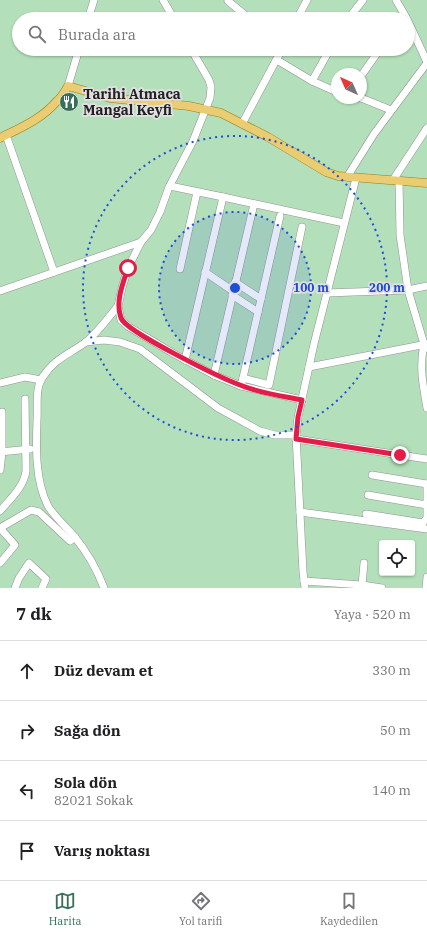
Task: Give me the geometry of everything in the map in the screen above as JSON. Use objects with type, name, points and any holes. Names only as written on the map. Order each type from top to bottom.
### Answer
[{"type":"main road","points":[[3,136],[45,113],[58,101],[68,86],[110,98],[189,106],[221,113],[287,148],[326,172],[351,178],[427,183]]},
{"type":"street","points":[[90,12],[94,0]]},
{"type":"street","points":[[163,0],[170,12]]},
{"type":"street","points":[[301,12],[307,0]]},
{"type":"street","points":[[354,12],[363,0]]},
{"type":"street","points":[[396,0],[402,12]]},
{"type":"street","points":[[228,1],[241,12]]},
{"type":"street","points":[[382,588],[362,585],[304,585],[296,437],[298,417],[309,367],[344,223],[351,178],[374,134],[427,62],[415,38]]},
{"type":"street","points":[[68,86],[77,56]]},
{"type":"street","points":[[195,56],[210,84],[211,95],[193,141],[170,186],[152,230],[141,242],[128,268],[118,306],[121,320],[129,327],[214,375],[302,400]]},
{"type":"street","points":[[242,124],[279,56]]},
{"type":"street","points":[[312,81],[326,56]]},
{"type":"street","points":[[367,68],[375,56]]},
{"type":"street","points":[[277,60],[312,81],[331,89]]},
{"type":"street","points":[[367,100],[391,110]]},
{"type":"street","points":[[427,128],[396,180],[400,235],[408,290],[426,345],[422,353],[421,371],[427,408]]},
{"type":"street","points":[[3,136],[54,272]]},
{"type":"street","points":[[170,186],[344,223]]},
{"type":"street","points":[[180,269],[197,192]]},
{"type":"street","points":[[185,360],[223,197]]},
{"type":"street","points":[[214,375],[254,204]]},
{"type":"street","points":[[242,382],[280,216]]},
{"type":"street","points":[[242,382],[269,385],[302,227]]},
{"type":"street","points":[[0,291],[141,242]]},
{"type":"street","points":[[205,272],[258,312]]},
{"type":"street","points":[[235,282],[261,299]]},
{"type":"street","points":[[327,293],[408,290],[427,286]]},
{"type":"street","points":[[104,588],[93,562],[75,537],[48,507],[42,489],[36,449],[38,389],[41,380],[54,362],[86,342],[118,306]]},
{"type":"street","points":[[86,342],[104,340],[120,342],[140,350],[159,363],[178,380],[224,411],[260,431],[275,435],[296,437],[427,459]]},
{"type":"street","points":[[309,367],[426,345]]},
{"type":"street","points":[[0,383],[25,378],[41,380]]},
{"type":"street","points":[[0,511],[23,484],[25,479],[25,399]]},
{"type":"street","points":[[0,470],[2,412]]},
{"type":"street","points":[[1,452],[36,449]]},
{"type":"street","points":[[366,514],[422,523],[426,521],[427,518],[427,484],[372,474]]},
{"type":"street","points":[[368,494],[427,505]]},
{"type":"street","points":[[0,564],[15,545],[0,528],[32,510],[39,512],[70,541],[75,537]]},
{"type":"street","points":[[300,512],[427,528]]},
{"type":"street","points":[[15,588],[28,563],[46,579],[42,588]]},
{"type":"street","points":[[362,585],[364,563]]},
{"type":"street","points":[[426,588],[427,577]]},
{"type":"green space","points":[[0,0],[427,0],[427,588],[0,588]]},
{"type":"place","name":"Tarihi Atmaca Mangal Keyfi","points":[[69,102]]},
{"type":"route","points":[[128,268],[118,306],[121,320],[129,327],[214,375],[241,386],[302,400],[298,417],[296,439],[400,455]]}]
